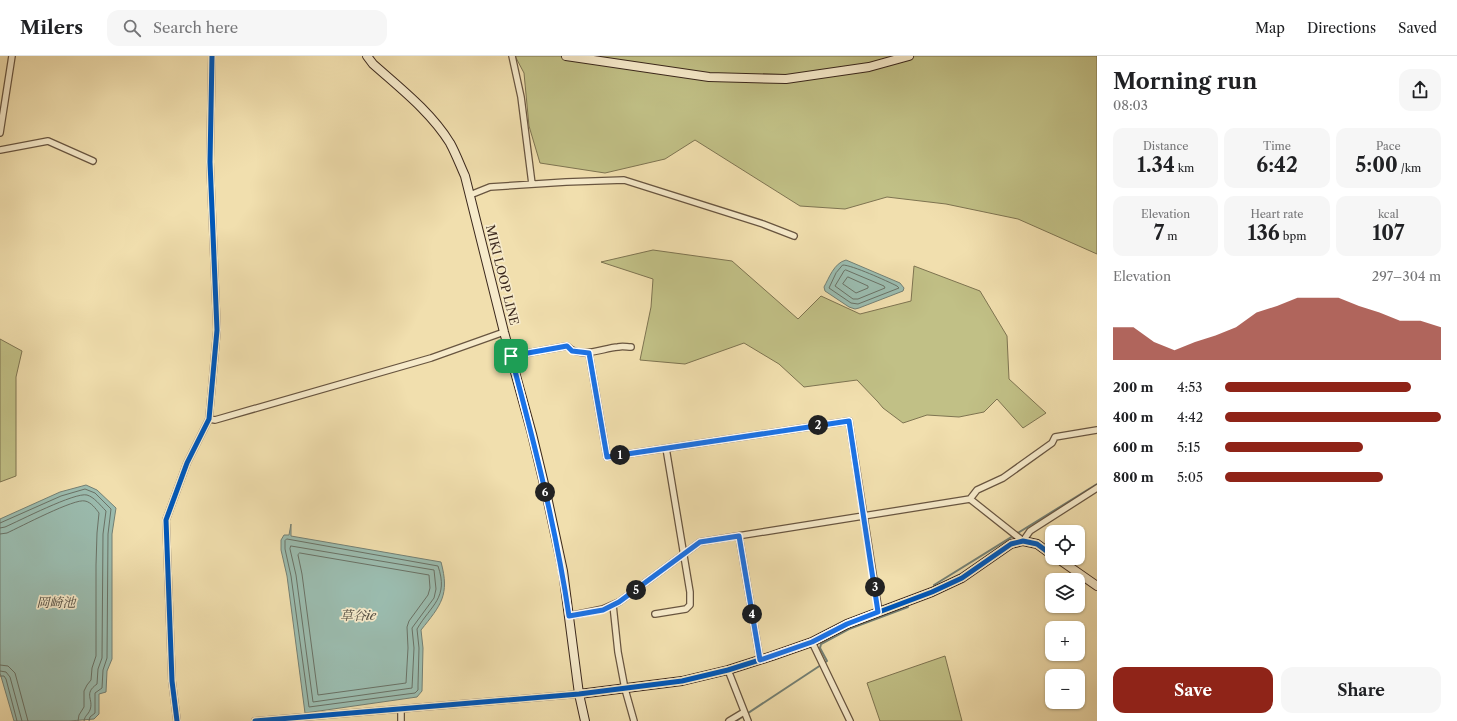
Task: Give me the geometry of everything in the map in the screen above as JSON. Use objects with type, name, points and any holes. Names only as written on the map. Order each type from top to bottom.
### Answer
[{"type":"street","points":[[0,133],[12,56]]},
{"type":"street","points":[[177,721],[172,681],[166,520],[187,463],[209,419],[216,330],[210,162],[212,56]]},
{"type":"street","name":"MIKI LOOP LINE","points":[[367,56],[373,64],[428,115],[449,142],[462,170],[470,195],[546,492],[563,572],[579,694],[585,721]]},
{"type":"street","points":[[512,56],[521,96],[532,184]]},
{"type":"street","points":[[566,56],[708,77],[786,79],[869,67],[909,56]]},
{"type":"street","points":[[0,150],[48,142],[93,161]]},
{"type":"street","points":[[470,195],[490,187],[624,180],[763,224],[794,236]]},
{"type":"street","points":[[209,419],[215,420],[431,358],[504,332]]},
{"type":"street","points":[[511,356],[567,346],[572,351],[589,353],[618,347],[631,347]]},
{"type":"street","points":[[589,353],[607,457],[849,421],[878,612]]},
{"type":"street","points":[[569,616],[603,610],[613,605],[700,542],[970,499],[978,490],[1003,478],[1052,443],[1055,437],[1097,430]]},
{"type":"street","points":[[655,614],[686,609],[690,605],[690,592],[666,448]]},
{"type":"street","points":[[1023,541],[1030,531],[1097,488]]},
{"type":"street","points":[[970,499],[1023,541]]},
{"type":"street","points":[[739,536],[760,660]]},
{"type":"street","points":[[255,721],[579,694],[682,682],[728,670],[812,642],[847,624],[932,592],[962,578],[1011,544],[1023,541],[1037,544],[1045,550]]},
{"type":"street","points":[[1067,565],[1097,586]]},
{"type":"street","points":[[613,605],[618,652],[625,689],[634,721]]},
{"type":"street","points":[[812,642],[850,721]]},
{"type":"street","points":[[728,670],[748,721]]},
{"type":"street","points":[[401,709],[401,721]]},
{"type":"street","points":[[728,721],[744,712]]},
{"type":"shaded area","points":[[515,56],[1097,56],[1097,254],[1018,219],[946,204],[887,197],[845,209],[800,206],[695,140],[665,159],[605,173],[540,163],[529,126],[524,73]]},
{"type":"shaded area","points":[[653,250],[732,261],[798,319],[821,296],[860,314],[911,301],[914,266],[980,291],[1007,336],[1009,379],[1046,413],[1023,428],[997,399],[984,412],[959,417],[927,415],[903,423],[883,408],[857,380],[804,387],[779,364],[744,343],[685,364],[640,360],[651,307],[653,279],[601,262]]},
{"type":"shaded area","points":[[0,339],[22,351],[16,377],[16,476],[0,482]]},
{"type":"shaded area","points":[[945,656],[962,721],[880,721],[867,683]]},
{"type":"water","points":[[846,260],[900,283],[904,288],[903,291],[859,308],[855,309],[849,307],[825,291],[824,287],[835,267]]},
{"type":"water","name":"岡崎池","points":[[86,485],[97,490],[116,508],[112,534],[112,659],[107,671],[106,692],[99,694],[99,714],[94,719],[69,721],[14,721],[0,673],[0,519],[60,492]]},
{"type":"water","name":"草谷ie","points":[[291,524],[291,536],[441,562],[444,573],[444,591],[442,599],[434,613],[421,630],[423,648],[422,691],[417,697],[305,713],[287,576],[281,550],[281,540],[284,535],[289,535]]},
{"type":"waterway","points":[[934,585],[1097,484]]},
{"type":"waterway","points":[[736,721],[827,661],[820,648],[821,644],[849,629],[908,607]]},
{"type":"cycle path","points":[[177,721],[172,681],[166,520],[187,463],[209,419],[217,330],[210,162],[212,56]]},
{"type":"cycle path","points":[[255,721],[579,694],[682,681],[728,670],[812,642],[847,624],[932,592],[962,578],[1011,544],[1023,541],[1037,544],[1045,550]]},
{"type":"route","points":[[567,346],[572,351],[589,353],[607,457],[849,421],[878,612],[847,624],[812,642],[760,660],[739,536],[700,542],[619,602],[603,610],[569,616],[563,572],[546,492],[511,356],[567,346]]}]
